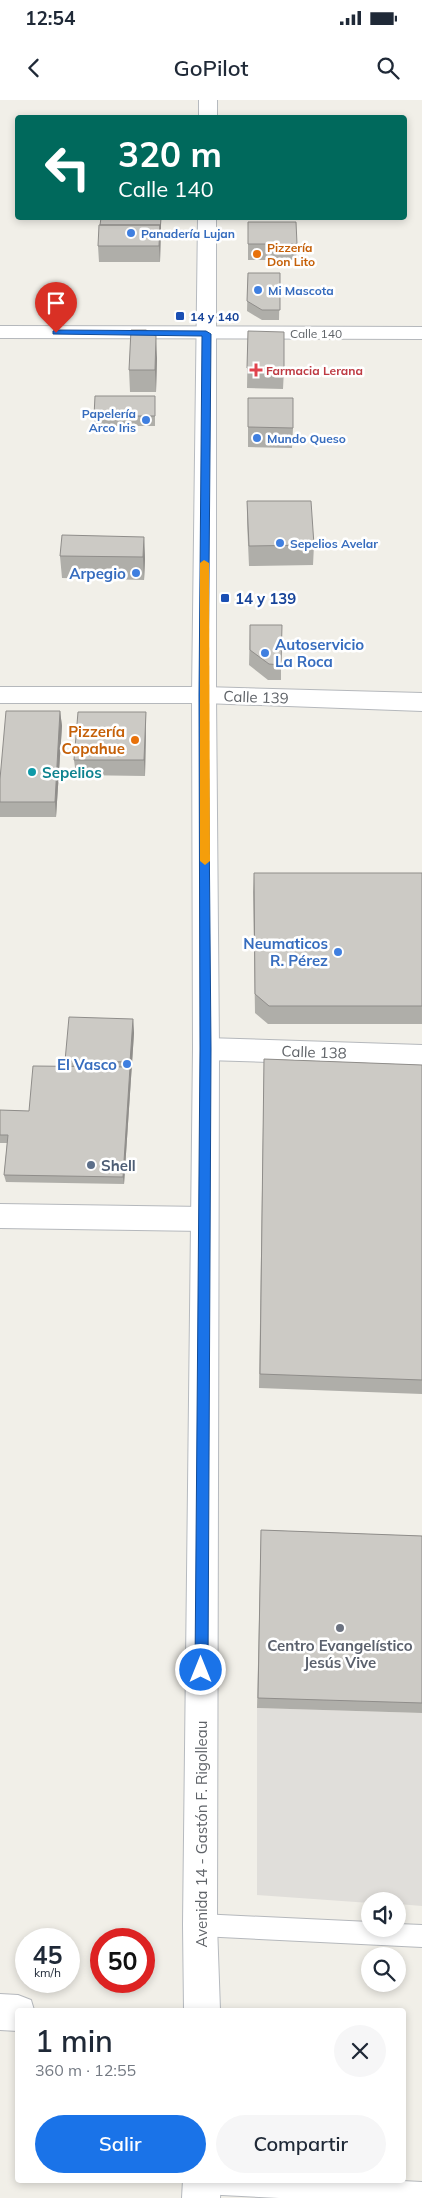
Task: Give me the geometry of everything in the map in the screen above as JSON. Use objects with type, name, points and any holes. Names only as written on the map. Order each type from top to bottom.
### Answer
[{"type":"main road","points":[[208,100],[208,115]]},
{"type":"main road","name":"Avenida 14 - Gastón F. Rigolleau","points":[[202,2008],[200,1925],[206,1049],[204,695],[208,220]]},
{"type":"main road","name":"Calle 140","points":[[0,332],[206,334],[422,333]]},
{"type":"main road","name":"Calle 139","points":[[0,696],[204,695],[422,702]]},
{"type":"main road","name":"Calle 138","points":[[206,1049],[422,1056]]},
{"type":"main road","points":[[0,1216],[204,1219]]},
{"type":"main road","points":[[0,2012],[15,2013]]},
{"type":"lane","points":[[200,1925],[422,1936]]},
{"type":"lane","points":[[202,2187],[422,2194]]},
{"type":"shaded area","points":[[257,1708],[422,1713],[422,1906],[406,1905],[406,1892],[361,1892],[361,1902],[257,1895]]},
{"type":"building","points":[[101,220],[161,220],[160,232],[160,225],[100,225]]},
{"type":"building","points":[[248,222],[296,222],[297,244],[248,244]]},
{"type":"building","name":"Panadería Lujan","points":[[99,225],[160,225],[159,246],[98,246]]},
{"type":"building","points":[[248,273],[280,273],[280,310],[262,310],[247,301]]},
{"type":"building","points":[[131,330],[146,330],[156,336],[155,370],[129,370]]},
{"type":"building","points":[[248,331],[284,332],[284,369],[247,368]]},
{"type":"building","points":[[95,396],[155,396],[155,416],[94,416]]},
{"type":"building","points":[[248,398],[293,398],[293,428],[248,427]]},
{"type":"building","points":[[247,501],[311,501],[314,545],[249,546]]},
{"type":"building","points":[[62,535],[144,537],[143,557],[60,556]]},
{"type":"building","points":[[250,625],[282,625],[281,665],[269,664],[250,650]]},
{"type":"building","name":"Sepelios","points":[[6,711],[60,711],[55,802],[0,802],[0,779]]},
{"type":"building","points":[[78,712],[146,712],[144,760],[74,760]]},
{"type":"building","name":"Neumaticos R. Pérez","points":[[254,873],[422,873],[422,1006],[269,1006],[255,994]]},
{"type":"building","points":[[69,1017],[133,1019],[130,1062],[65,1061]]},
{"type":"building","points":[[264,1059],[422,1065],[422,1380],[260,1374]]},
{"type":"building","points":[[33,1066],[130,1067],[123,1177],[4,1175],[8,1135],[0,1135],[0,1110],[29,1111]]},
{"type":"building","name":"Centro Evangelístico Jesús Vive","points":[[261,1530],[422,1536],[422,1703],[258,1698]]},
{"type":"slow traffic","points":[[204,563],[205,861]]},
{"type":"place","name":"Panadería Lujan","points":[[131,233]]},
{"type":"place","name":"Pizzería Don Lito","points":[[257,254]]},
{"type":"place","name":"Mi Mascota","points":[[258,290]]},
{"type":"place","name":"14 y 140","points":[[180,316]]},
{"type":"place","name":"Farmacia Lerana","points":[[256,370]]},
{"type":"place","name":"Papelería Arco Iris","points":[[146,420]]},
{"type":"place","name":"Mundo Queso","points":[[257,438]]},
{"type":"place","name":"Sepelios Avelar","points":[[280,543]]},
{"type":"place","name":"Arpegio","points":[[136,573]]},
{"type":"place","name":"14 y 139","points":[[225,598]]},
{"type":"place","name":"Autoservicio La Roca","points":[[265,653]]},
{"type":"place","name":"Pizzería Copahue","points":[[135,740]]},
{"type":"place","name":"Sepelios","points":[[32,772]]},
{"type":"place","name":"Neumaticos R. Pérez","points":[[338,952]]},
{"type":"place","name":"El Vasco","points":[[127,1064]]},
{"type":"place","name":"Shell","points":[[91,1165]]},
{"type":"place","name":"Centro Evangelístico Jesús Vive","points":[[340,1628]]},
{"type":"route","points":[[56,333],[206,334],[204,695],[206,1049],[201,1670]]}]
